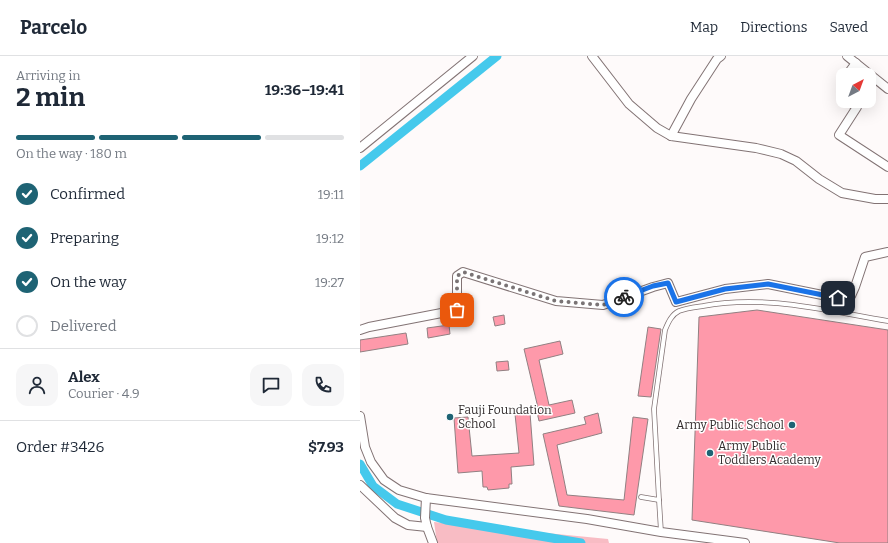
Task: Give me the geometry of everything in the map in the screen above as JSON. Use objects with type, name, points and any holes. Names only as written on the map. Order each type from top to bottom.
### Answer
[{"type":"street","points":[[360,148],[473,56]]},
{"type":"street","points":[[592,56],[629,104],[657,128],[671,136],[756,148],[781,154],[796,161],[819,179],[842,193],[875,199],[888,199]]},
{"type":"street","points":[[671,136],[691,99],[717,59],[721,56]]},
{"type":"street","points":[[847,56],[888,89]]},
{"type":"street","points":[[852,68],[856,63]]},
{"type":"street","points":[[856,108],[839,135],[888,167]]},
{"type":"street","points":[[360,330],[457,310],[457,276],[463,272],[556,301],[603,305],[653,286],[668,283],[676,302],[725,289],[768,284],[838,298],[851,296],[865,257],[888,252]]},
{"type":"street","points":[[360,416],[365,447],[371,462],[384,480],[399,490],[426,502],[587,519],[661,532],[745,543]]},
{"type":"street","points":[[360,485],[395,518],[408,525],[427,527]]},
{"type":"street","points":[[426,502],[425,518],[433,543]]},
{"type":"lane","points":[[661,532],[654,409],[665,330],[670,319],[678,311],[714,304],[742,302],[779,303],[888,321]]},
{"type":"lane","points":[[641,497],[659,500]]},
{"type":"shaded area","points":[[434,522],[608,539],[609,543],[437,543]]},
{"type":"building","name":"Army Public School","points":[[757,310],[888,330],[888,543],[840,543],[692,520],[699,317]]},
{"type":"building","points":[[504,315],[505,324],[495,326],[493,317]]},
{"type":"building","points":[[449,325],[450,334],[428,338],[427,328]]},
{"type":"building","points":[[648,327],[661,329],[651,397],[638,396]]},
{"type":"building","points":[[406,333],[408,344],[360,352],[360,340]]},
{"type":"building","points":[[560,341],[563,354],[539,360],[549,405],[572,400],[575,413],[539,421],[537,412],[539,412],[524,349]]},
{"type":"building","points":[[508,361],[509,370],[497,371],[496,362]]},
{"type":"building","points":[[530,413],[534,465],[511,467],[512,484],[509,484],[509,488],[488,490],[487,487],[483,487],[482,471],[458,473],[454,418],[468,417],[472,456],[519,453],[515,414]]},
{"type":"building","points":[[598,413],[602,433],[557,445],[567,495],[624,500],[633,417],[648,419],[634,515],[559,506],[543,434],[586,424],[584,417]]},
{"type":"waterway","points":[[360,166],[497,56]]},
{"type":"waterway","points":[[360,464],[373,486],[397,504],[446,520],[581,543]]},
{"type":"way so far","points":[[457,310],[457,276],[463,272],[512,286],[556,301],[603,305],[624,297]]},
{"type":"place","name":"Fauji Foundation School","points":[[450,417]]},
{"type":"place","name":"Army Public School","points":[[792,425]]},
{"type":"place","name":"Army Public Toddlers Academy","points":[[710,453]]},
{"type":"route","points":[[624,297],[653,286],[668,283],[676,302],[725,289],[768,284],[838,298]]}]
